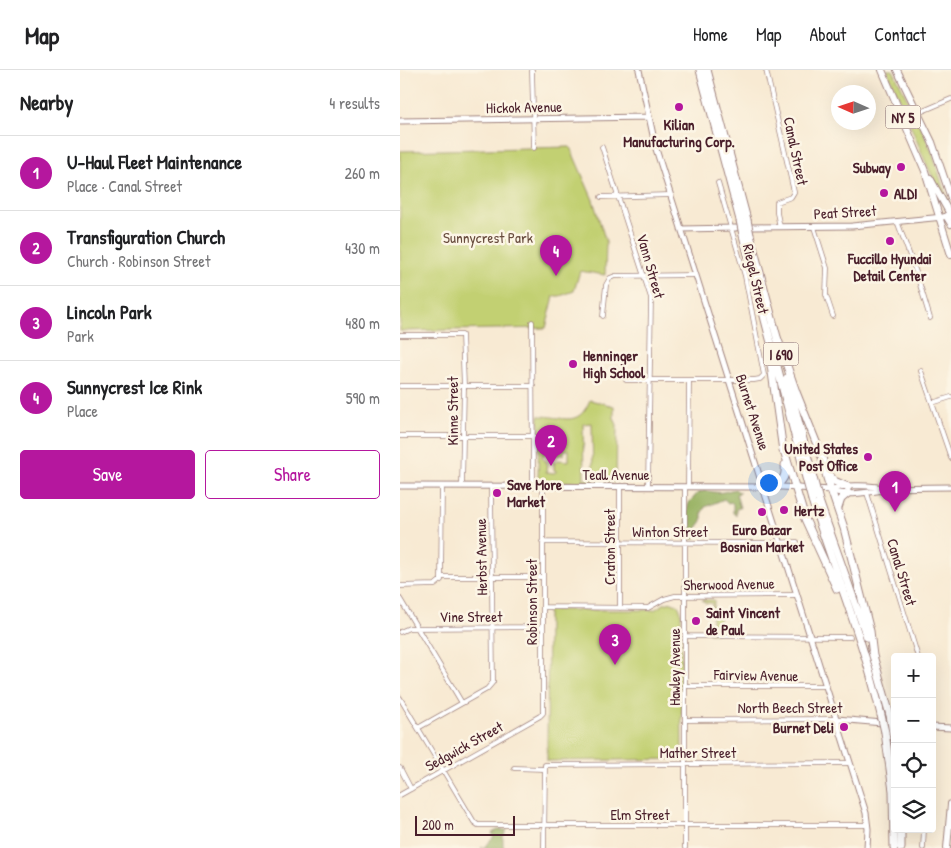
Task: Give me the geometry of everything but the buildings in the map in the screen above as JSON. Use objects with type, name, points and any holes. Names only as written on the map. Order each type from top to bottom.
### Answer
[{"type":"highway","name":"I 690","points":[[700,70],[777,336],[808,474]]},
{"type":"highway","name":"I 690","points":[[707,70],[743,220]]},
{"type":"highway","name":"I 690","points":[[748,232],[766,328],[850,614],[863,648],[881,715],[893,791],[894,848]]},
{"type":"highway","points":[[766,328],[786,473],[783,480],[775,487]]},
{"type":"highway","points":[[777,336],[838,508],[870,631],[873,656]]},
{"type":"highway","points":[[783,448],[813,539],[850,614]]},
{"type":"highway","points":[[826,470],[834,481],[848,490],[841,499],[838,508]]},
{"type":"highway","name":"I 690","points":[[816,500],[873,656],[891,721]]},
{"type":"highway","points":[[901,833],[901,848]]},
{"type":"main road","name":"NY 5","points":[[882,70],[922,164],[947,216],[951,255]]},
{"type":"main road","name":"NY 5","points":[[897,70],[932,142],[951,198]]},
{"type":"main road","points":[[922,164],[951,224]]},
{"type":"main road","points":[[947,848],[951,804]]},
{"type":"street","points":[[532,70],[534,148]]},
{"type":"street","name":"Burnet Avenue","points":[[639,70],[652,138],[850,762],[868,825],[866,848]]},
{"type":"street","name":"Canal Street","points":[[766,70],[794,192],[792,196],[778,202],[776,207],[780,227]]},
{"type":"street","points":[[904,119],[951,99]]},
{"type":"street","name":"Hickok Avenue","points":[[400,121],[648,118]]},
{"type":"street","name":"Vann Street","points":[[602,146],[651,298],[648,486]]},
{"type":"street","name":"Riegel Street","points":[[718,183],[734,228],[764,375],[758,379],[730,380]]},
{"type":"street","points":[[601,198],[670,195]]},
{"type":"street","name":"Peat Street","points":[[748,232],[780,227],[852,226],[947,216]]},
{"type":"street","points":[[897,222],[917,275],[930,318]]},
{"type":"street","points":[[814,226],[827,268],[826,295],[833,316]]},
{"type":"street","points":[[681,229],[734,228]]},
{"type":"street","points":[[603,316],[608,279],[615,276],[696,275]]},
{"type":"street","points":[[532,322],[533,486]]},
{"type":"street","name":"Kinne Street","points":[[400,334],[462,335],[464,386],[462,486]]},
{"type":"street","points":[[921,371],[951,458]]},
{"type":"street","points":[[626,380],[730,380]]},
{"type":"street","name":"Hawley Avenue","points":[[685,848],[685,542],[689,381]]},
{"type":"street","points":[[400,386],[533,386]]},
{"type":"street","points":[[932,403],[951,397]]},
{"type":"street","points":[[400,436],[534,436]]},
{"type":"street","name":"Teall Avenue","points":[[400,486],[796,487],[831,490],[835,493],[881,487],[890,489],[951,487]]},
{"type":"street","points":[[400,586],[435,585],[439,583],[442,577],[442,486]]},
{"type":"street","name":"Herbst Avenue","points":[[462,703],[488,689],[493,682],[492,486]]},
{"type":"street","name":"Robinson Street","points":[[540,716],[543,713],[543,486]]},
{"type":"street","name":"Craton Street","points":[[620,486],[620,608]]},
{"type":"street","name":"Teall Avenue","points":[[848,490],[866,493],[890,489]]},
{"type":"street","name":"Canal Street","points":[[866,493],[917,653]]},
{"type":"street","name":"Winton Street","points":[[542,542],[797,542]]},
{"type":"street","points":[[442,577],[543,577]]},
{"type":"street","name":"Sherwood Avenue","points":[[543,607],[648,608],[667,598],[685,595],[798,595]]},
{"type":"street","points":[[400,599],[462,703],[418,728]]},
{"type":"street","name":"Vine Street","points":[[400,632],[409,628],[543,627]]},
{"type":"street","points":[[685,636],[850,637]]},
{"type":"street","name":"Fairview Avenue","points":[[685,686],[826,686]]},
{"type":"street","points":[[400,698],[443,770]]},
{"type":"street","name":"Sedgwick Street","points":[[400,795],[540,716]]},
{"type":"street","name":"North Beech Street","points":[[686,720],[837,719],[891,724]]},
{"type":"street","points":[[936,727],[951,728]]},
{"type":"street","name":"Mather Street","points":[[514,768],[850,762]]},
{"type":"street","points":[[544,848],[545,767]]},
{"type":"street","points":[[400,768],[412,788]]},
{"type":"street","name":"Elm Street","points":[[443,770],[476,824],[483,826],[868,825]]},
{"type":"street","points":[[923,848],[924,833]]},
{"type":"green space","points":[[887,70],[893,70],[913,110],[910,113],[906,113]]},
{"type":"green space","points":[[914,117],[917,118],[932,152],[951,212],[926,163],[909,122]]},
{"type":"green space","name":"Sunnycrest Park","points":[[570,147],[593,200],[606,242],[605,275],[580,271],[574,291],[554,296],[546,328],[400,331],[400,151]]},
{"type":"green space","points":[[590,400],[614,406],[614,418],[617,425],[616,482],[538,482],[539,416],[569,419],[580,415]],"holes":[[[592,423],[593,479],[584,479],[583,424]],[[564,450],[569,450],[569,461],[558,460],[554,462],[554,470],[557,471],[554,473],[546,472],[547,462],[542,458],[543,455],[549,451],[557,455],[564,455]]]},
{"type":"green space","points":[[735,489],[740,493],[736,494],[740,508],[736,509],[736,515],[733,513],[733,504],[731,502],[728,503],[724,499],[705,507],[702,512],[702,521],[693,533],[696,535],[695,539],[687,537],[689,502],[697,494],[704,491],[720,492]]},
{"type":"green space","points":[[702,600],[714,600],[714,616],[719,616],[719,633],[709,633],[710,626],[712,625],[712,603],[705,603]]},
{"type":"green space","points":[[672,602],[678,606],[681,614],[682,759],[547,761],[548,610],[654,610]]},
{"type":"green space","points":[[498,830],[507,830],[503,837],[503,846],[505,848],[481,848],[486,846],[494,837],[492,833]]},
{"type":"place","name":"Kilian Manufacturing Corp.","points":[[679,107]]},
{"type":"place","name":"Subway","points":[[901,167]]},
{"type":"place","name":"ALDI","points":[[884,193]]},
{"type":"place","name":"Fuccillo Hyundai Detail Center","points":[[890,241]]},
{"type":"place","name":"Sunnycrest Ice Rink","points":[[556,276]]},
{"type":"place","name":"Henninger High School","points":[[573,364]]},
{"type":"place","name":"United States Post Office","points":[[868,457]]},
{"type":"place","name":"Transfiguration Church","points":[[551,466]]},
{"type":"place","name":"Save More Market","points":[[497,493]]},
{"type":"place","name":"Hertz","points":[[784,510]]},
{"type":"place","name":"Euro Bazar Bosnian Market","points":[[762,512]]},
{"type":"place","name":"U-Haul Fleet Maintenance","points":[[895,512]]},
{"type":"place","name":"Saint Vincent de Paul","points":[[696,621]]},
{"type":"place","name":"Lincoln Park","points":[[615,665]]},
{"type":"place","name":"Burnet Deli","points":[[844,727]]}]
